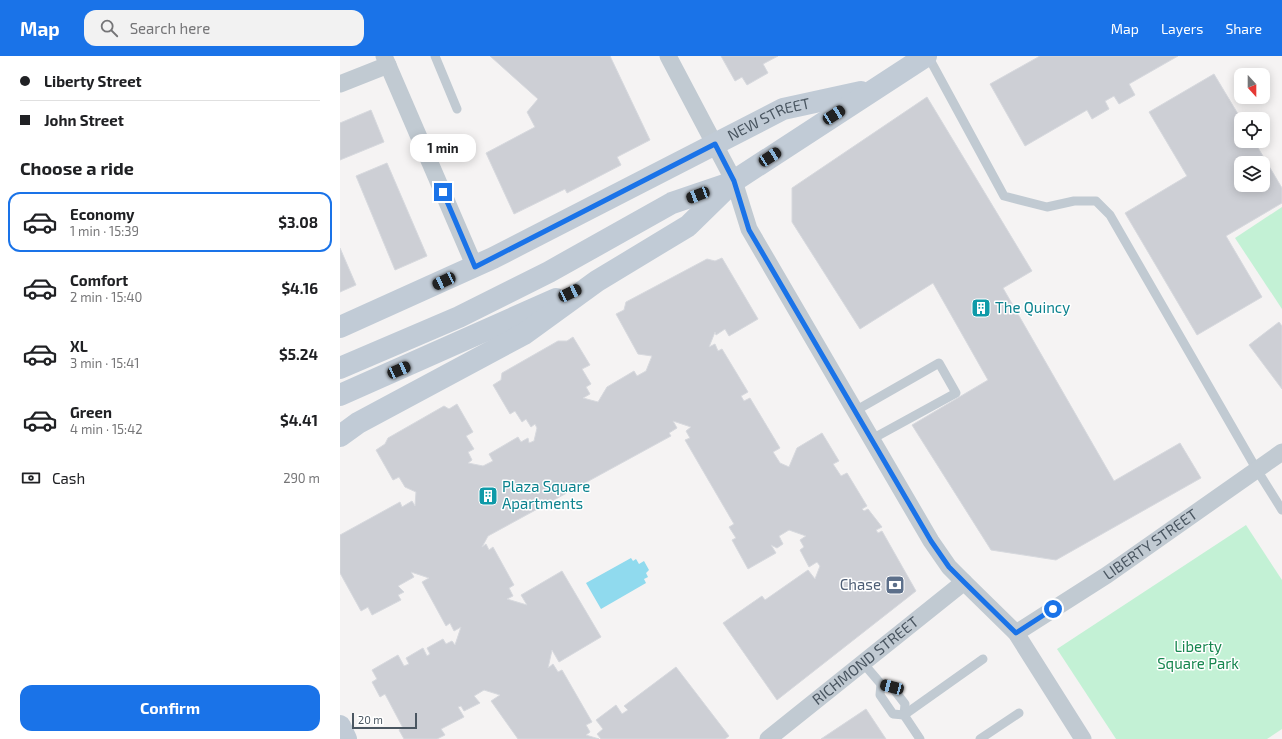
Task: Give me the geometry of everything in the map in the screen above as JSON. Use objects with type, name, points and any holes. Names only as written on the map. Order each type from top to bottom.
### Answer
[{"type":"main road","name":"NEW STREET","points":[[734,181],[872,90],[927,56]]},
{"type":"main road","name":"NEW STREET","points":[[340,327],[475,267],[783,109],[872,90]]},
{"type":"main road","points":[[340,436],[358,423],[524,334],[597,281],[688,226],[734,181]]},
{"type":"main road","points":[[340,368],[459,317],[549,272],[672,203],[734,181]]},
{"type":"main road","points":[[340,395],[597,281]]},
{"type":"main road","points":[[340,726],[346,739]]},
{"type":"street","points":[[668,56],[734,181],[749,230],[931,541],[949,567],[1016,633],[1083,739]]},
{"type":"street","points":[[340,84],[386,60],[475,267]]},
{"type":"street","name":"LIBERTY STREET","points":[[1016,633],[1107,575],[1282,452]]},
{"type":"street","name":"RICHMOND STREET","points":[[775,737],[863,663],[964,582]]},
{"type":"lane","points":[[435,56],[457,109]]},
{"type":"lane","points":[[927,56],[1004,196],[1047,207],[1074,201],[1096,201],[1110,215],[1257,470],[1282,510]]},
{"type":"lane","points":[[855,411],[939,363],[956,393],[872,439]]},
{"type":"lane","points":[[881,684],[880,695],[893,714],[904,715],[982,659]]},
{"type":"lane","points":[[863,663],[881,684],[892,687],[905,704],[904,715],[920,739]]},
{"type":"lane","points":[[980,739],[1018,713]]},
{"type":"green space","points":[[1282,207],[1282,309],[1235,238]]},
{"type":"green space","name":"Liberty Square Park","points":[[1246,525],[1282,580],[1282,729],[1267,739],[1116,739],[1057,649]]},
{"type":"water","points":[[631,558],[633,561],[636,559],[639,564],[644,561],[649,570],[646,573],[648,577],[644,579],[646,583],[601,609],[586,583]]},
{"type":"building","points":[[490,56],[610,56],[650,140],[617,157],[621,165],[567,193],[565,189],[514,214],[486,153],[535,127],[527,112],[538,99]]},
{"type":"building","points":[[721,56],[778,56],[763,64],[768,73],[747,85],[742,77],[735,81]]},
{"type":"building","points":[[1040,56],[1178,56],[1129,84],[1135,95],[1119,104],[1114,96],[1105,101],[1109,109],[1092,119],[1087,110],[1025,146],[990,84]]},
{"type":"building","points":[[1214,74],[1237,112],[1234,112],[1234,148],[1258,148],[1263,156],[1234,156],[1234,192],[1270,192],[1270,168],[1282,188],[1282,203],[1226,236],[1262,297],[1197,335],[1125,213],[1187,176],[1149,112]]},
{"type":"building","name":"The Quincy","points":[[927,97],[1032,271],[1003,288],[1114,481],[1180,443],[1201,478],[1056,560],[991,550],[912,425],[988,380],[933,283],[860,329],[792,222],[792,188]]},
{"type":"building","points":[[371,110],[384,142],[340,160],[340,123]]},
{"type":"building","points":[[387,163],[427,256],[395,270],[356,176]]},
{"type":"building","points":[[340,248],[356,285],[340,292]]},
{"type":"building","name":"Plaza Square Apartments","points":[[722,258],[758,319],[729,336],[725,329],[716,335],[715,332],[709,347],[715,344],[718,351],[722,349],[748,392],[741,396],[744,401],[750,398],[780,448],[773,452],[780,463],[789,467],[797,448],[822,433],[839,461],[833,464],[841,476],[847,473],[867,506],[862,509],[864,511],[868,509],[882,527],[876,530],[878,533],[882,531],[916,591],[777,700],[723,623],[762,596],[765,600],[808,570],[815,579],[820,566],[817,562],[809,567],[800,550],[804,547],[800,540],[806,536],[789,530],[779,536],[783,544],[777,548],[771,545],[776,553],[748,569],[732,540],[736,538],[729,527],[734,524],[685,440],[690,438],[686,431],[691,427],[673,421],[677,428],[669,433],[671,436],[488,536],[482,547],[486,544],[489,550],[493,547],[514,585],[509,588],[513,596],[507,599],[527,605],[521,595],[562,571],[601,637],[559,662],[552,650],[548,668],[553,664],[558,672],[562,670],[592,722],[586,725],[590,732],[586,735],[599,739],[518,739],[491,701],[500,695],[484,690],[474,696],[480,703],[464,711],[461,706],[458,707],[464,717],[441,729],[445,735],[437,739],[404,739],[399,730],[403,728],[385,694],[380,697],[372,682],[377,679],[372,670],[398,655],[404,666],[409,664],[406,658],[423,648],[427,656],[430,654],[427,648],[443,639],[446,644],[452,641],[455,645],[461,627],[454,631],[450,623],[446,626],[422,582],[429,578],[411,572],[414,577],[398,586],[404,592],[398,595],[401,600],[372,615],[368,607],[361,611],[340,573],[340,535],[400,502],[402,507],[412,501],[415,506],[416,492],[405,487],[399,477],[393,480],[376,450],[385,444],[388,438],[444,406],[449,409],[457,404],[473,432],[466,436],[474,449],[468,452],[472,460],[468,463],[483,466],[493,461],[489,454],[518,437],[521,442],[528,438],[529,443],[534,441],[537,428],[535,424],[531,427],[526,419],[522,422],[515,411],[510,414],[493,385],[501,380],[502,373],[558,341],[567,341],[573,337],[590,365],[582,369],[591,384],[586,387],[590,394],[583,398],[598,402],[607,387],[634,371],[637,376],[646,371],[652,356],[638,354],[616,314],[624,310],[626,302],[707,259],[715,261]]},
{"type":"building","points":[[1279,322],[1282,326],[1282,389],[1249,345]]},
{"type":"building","points":[[676,667],[729,736],[725,739],[601,739],[597,734],[603,729],[596,720],[616,705],[622,714],[628,710],[624,706]]},
{"type":"building","points":[[866,709],[886,739],[821,739]]},
{"type":"place","name":"The Quincy","points":[[981,308]]},
{"type":"place","name":"Plaza Square Apartments","points":[[488,496]]},
{"type":"place","name":"Chase","points":[[895,585]]},
{"type":"route","points":[[443,192],[475,267],[715,144],[734,181],[749,230],[931,541],[949,567],[1016,633],[1053,609]]}]
